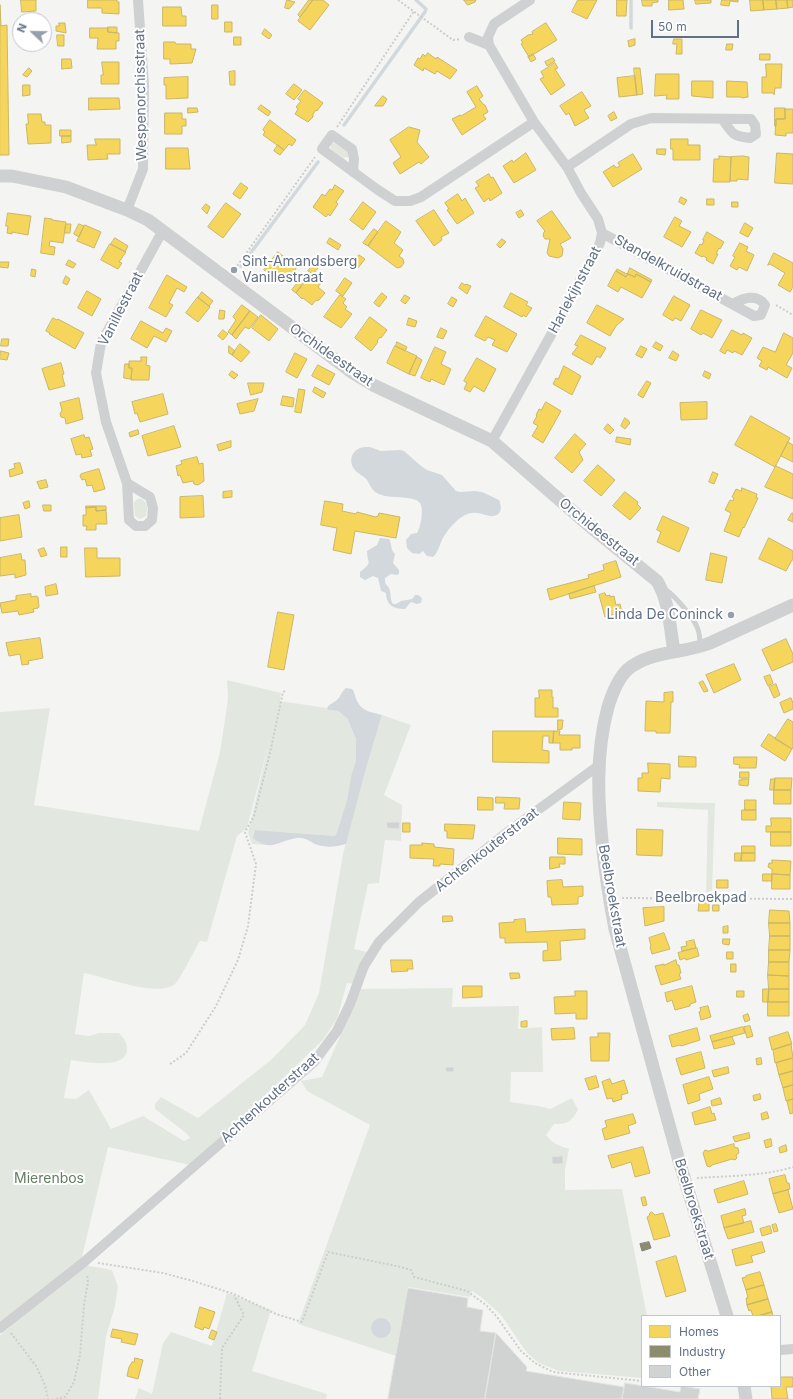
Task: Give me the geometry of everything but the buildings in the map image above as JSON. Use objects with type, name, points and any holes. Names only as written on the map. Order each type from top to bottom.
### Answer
[{"type":"street","name":"Wespenorchisstraat","points":[[127,210],[143,169],[144,85],[138,0]]},
{"type":"street","points":[[469,38],[489,41],[494,24],[530,0]]},
{"type":"street","name":"Harlekijnstraat","points":[[489,41],[534,122],[567,167],[581,193],[598,219],[602,232],[597,250],[492,441]]},
{"type":"street","points":[[567,167],[631,124],[651,118],[670,117],[723,120]]},
{"type":"street","points":[[353,172],[354,159],[352,149],[332,135],[322,149],[353,172],[396,201],[410,201],[421,197],[534,122]]},
{"type":"street","name":"Orchideestraat","points":[[0,176],[12,176],[66,187],[127,210],[148,220],[162,232],[354,373],[374,385],[492,441],[593,529],[652,576],[661,586]]},
{"type":"street","name":"Vanillestraat","points":[[127,483],[106,422],[96,373],[101,343],[162,232]]},
{"type":"street","name":"Standelkruidstraat","points":[[602,232],[754,316],[760,315],[765,305],[759,300],[751,297],[743,298],[733,304]]},
{"type":"street","points":[[661,586],[674,651]]},
{"type":"street","name":"Beelbroekstraat","points":[[728,1315],[686,1179],[679,1161],[614,929],[599,816],[598,766],[604,721],[611,697],[620,678],[627,670],[642,661],[674,651],[701,647],[793,605]]},
{"type":"street","name":"Achtenkouterstraat","points":[[2,1327],[84,1262],[314,1062],[337,1031],[350,1004],[364,966],[379,942],[419,902],[509,831],[598,766]]},
{"type":"street","points":[[781,1350],[793,1349]]},
{"type":"street","points":[[744,1387],[746,1399]]},
{"type":"lane","name":"Orchideestraat","points":[[661,586],[669,591],[697,626],[701,647]]},
{"type":"path","points":[[398,0],[453,40],[469,38]]},
{"type":"path","points":[[332,135],[414,11]]},
{"type":"path","points":[[227,280],[322,149]]},
{"type":"path","points":[[765,305],[776,305],[793,315]]},
{"type":"path","points":[[170,1064],[186,1052],[216,1006],[238,960],[248,926],[256,864],[245,832],[254,816],[270,753],[283,692],[286,691]]},
{"type":"path","name":"Beelbroekpad","points":[[609,898],[793,899]]},
{"type":"path","points":[[686,1179],[784,1170],[793,1167]]},
{"type":"path","points":[[56,1399],[64,1397],[74,1382],[80,1355],[84,1305],[88,1282],[84,1262],[163,1273],[193,1281],[234,1294],[276,1314],[302,1322],[328,1252],[401,1267],[411,1270],[414,1277],[467,1291],[486,1305],[521,1352],[535,1363],[553,1372],[641,1381]]},
{"type":"path","points":[[220,1399],[222,1348],[244,1315],[234,1294]]},
{"type":"path","points":[[2,1327],[36,1366],[45,1384],[48,1399]]},
{"type":"green space","points":[[334,143],[349,152],[348,157],[343,158],[331,149],[331,144]]},
{"type":"green space","points":[[139,498],[146,503],[147,508],[146,516],[140,519],[135,516],[134,502]]},
{"type":"green space","name":"Mierenbos","points":[[227,680],[281,693],[280,701],[327,708],[328,710],[338,711],[347,718],[356,739],[356,760],[351,776],[347,800],[337,832],[335,836],[255,830],[258,842],[266,845],[252,844],[248,833],[270,739],[247,828],[237,836],[207,942],[200,941],[184,971],[175,984],[167,988],[144,988],[84,973],[75,1034],[89,1036],[99,1033],[119,1033],[126,1042],[127,1049],[125,1056],[120,1060],[113,1062],[95,1063],[71,1060],[64,1098],[76,1099],[89,1090],[111,1129],[143,1116],[184,1141],[190,1138],[186,1133],[155,1109],[155,1104],[161,1097],[198,1118],[272,1059],[305,1025],[319,993],[343,854],[382,715],[411,725],[384,795],[402,805],[401,841],[385,840],[379,883],[368,884],[354,949],[367,952],[354,984],[347,983],[337,1019],[323,1040],[190,1165],[108,1147],[82,1257],[0,1323],[0,712],[50,708],[34,805],[199,831],[220,752],[228,699]]},
{"type":"green space","points":[[657,802],[715,803],[712,890],[706,893],[708,810],[657,807]]},
{"type":"green space","points":[[453,988],[452,1007],[519,1006],[518,1029],[542,1027],[543,1072],[511,1072],[510,1102],[550,1109],[572,1098],[578,1110],[576,1114],[569,1122],[554,1124],[546,1135],[554,1142],[569,1149],[565,1170],[565,1190],[622,1189],[647,1315],[641,1315],[641,1378],[559,1371],[539,1363],[527,1353],[501,1315],[472,1291],[470,1297],[408,1287],[396,1356],[298,1324],[370,1125],[307,1091],[301,1081],[322,1077],[361,989]]},
{"type":"green space","points":[[84,1265],[112,1270],[118,1287],[115,1306],[106,1337],[98,1399],[0,1399],[0,1335]]},
{"type":"green space","points":[[227,1293],[271,1310],[252,1371],[327,1394],[326,1399],[135,1399],[139,1388],[152,1394],[163,1343],[171,1332],[212,1346]]},
{"type":"shaded area","points":[[370,447],[381,451],[404,451],[427,470],[442,475],[456,491],[482,492],[499,500],[501,508],[499,514],[489,516],[475,513],[467,514],[454,523],[442,540],[433,557],[427,556],[423,551],[419,554],[412,553],[407,548],[406,540],[411,534],[417,533],[422,518],[420,503],[413,499],[386,496],[376,493],[366,479],[353,468],[351,459],[353,453],[359,448]]},
{"type":"shaded area","points":[[380,538],[389,539],[392,550],[395,554],[393,563],[399,570],[399,574],[391,574],[385,578],[385,583],[389,589],[393,604],[412,599],[415,595],[422,598],[421,603],[416,604],[412,602],[405,609],[391,606],[387,601],[386,593],[381,591],[378,578],[373,576],[365,580],[360,577],[360,572],[369,562],[367,551],[377,545]]},
{"type":"shaded area","points":[[346,688],[353,690],[359,705],[368,711],[382,715],[346,844],[327,847],[300,838],[270,845],[265,845],[259,842],[253,838],[255,830],[335,836],[347,800],[351,776],[356,760],[356,739],[347,718],[338,711],[328,710],[327,708],[338,699]]},
{"type":"shaded area","points":[[377,1318],[385,1318],[391,1324],[391,1332],[385,1338],[377,1338],[371,1332],[371,1324]]},
{"type":"waterway","points":[[344,125],[425,12],[426,9],[416,0]]},
{"type":"waterway","points":[[631,0],[631,28]]},
{"type":"waterway","points":[[241,266],[318,162]]},
{"type":"place","name":"Sint-Amandsberg Vanillestraat","points":[[234,270]]},
{"type":"place","name":"Linda De Coninck","points":[[731,615]]}]
